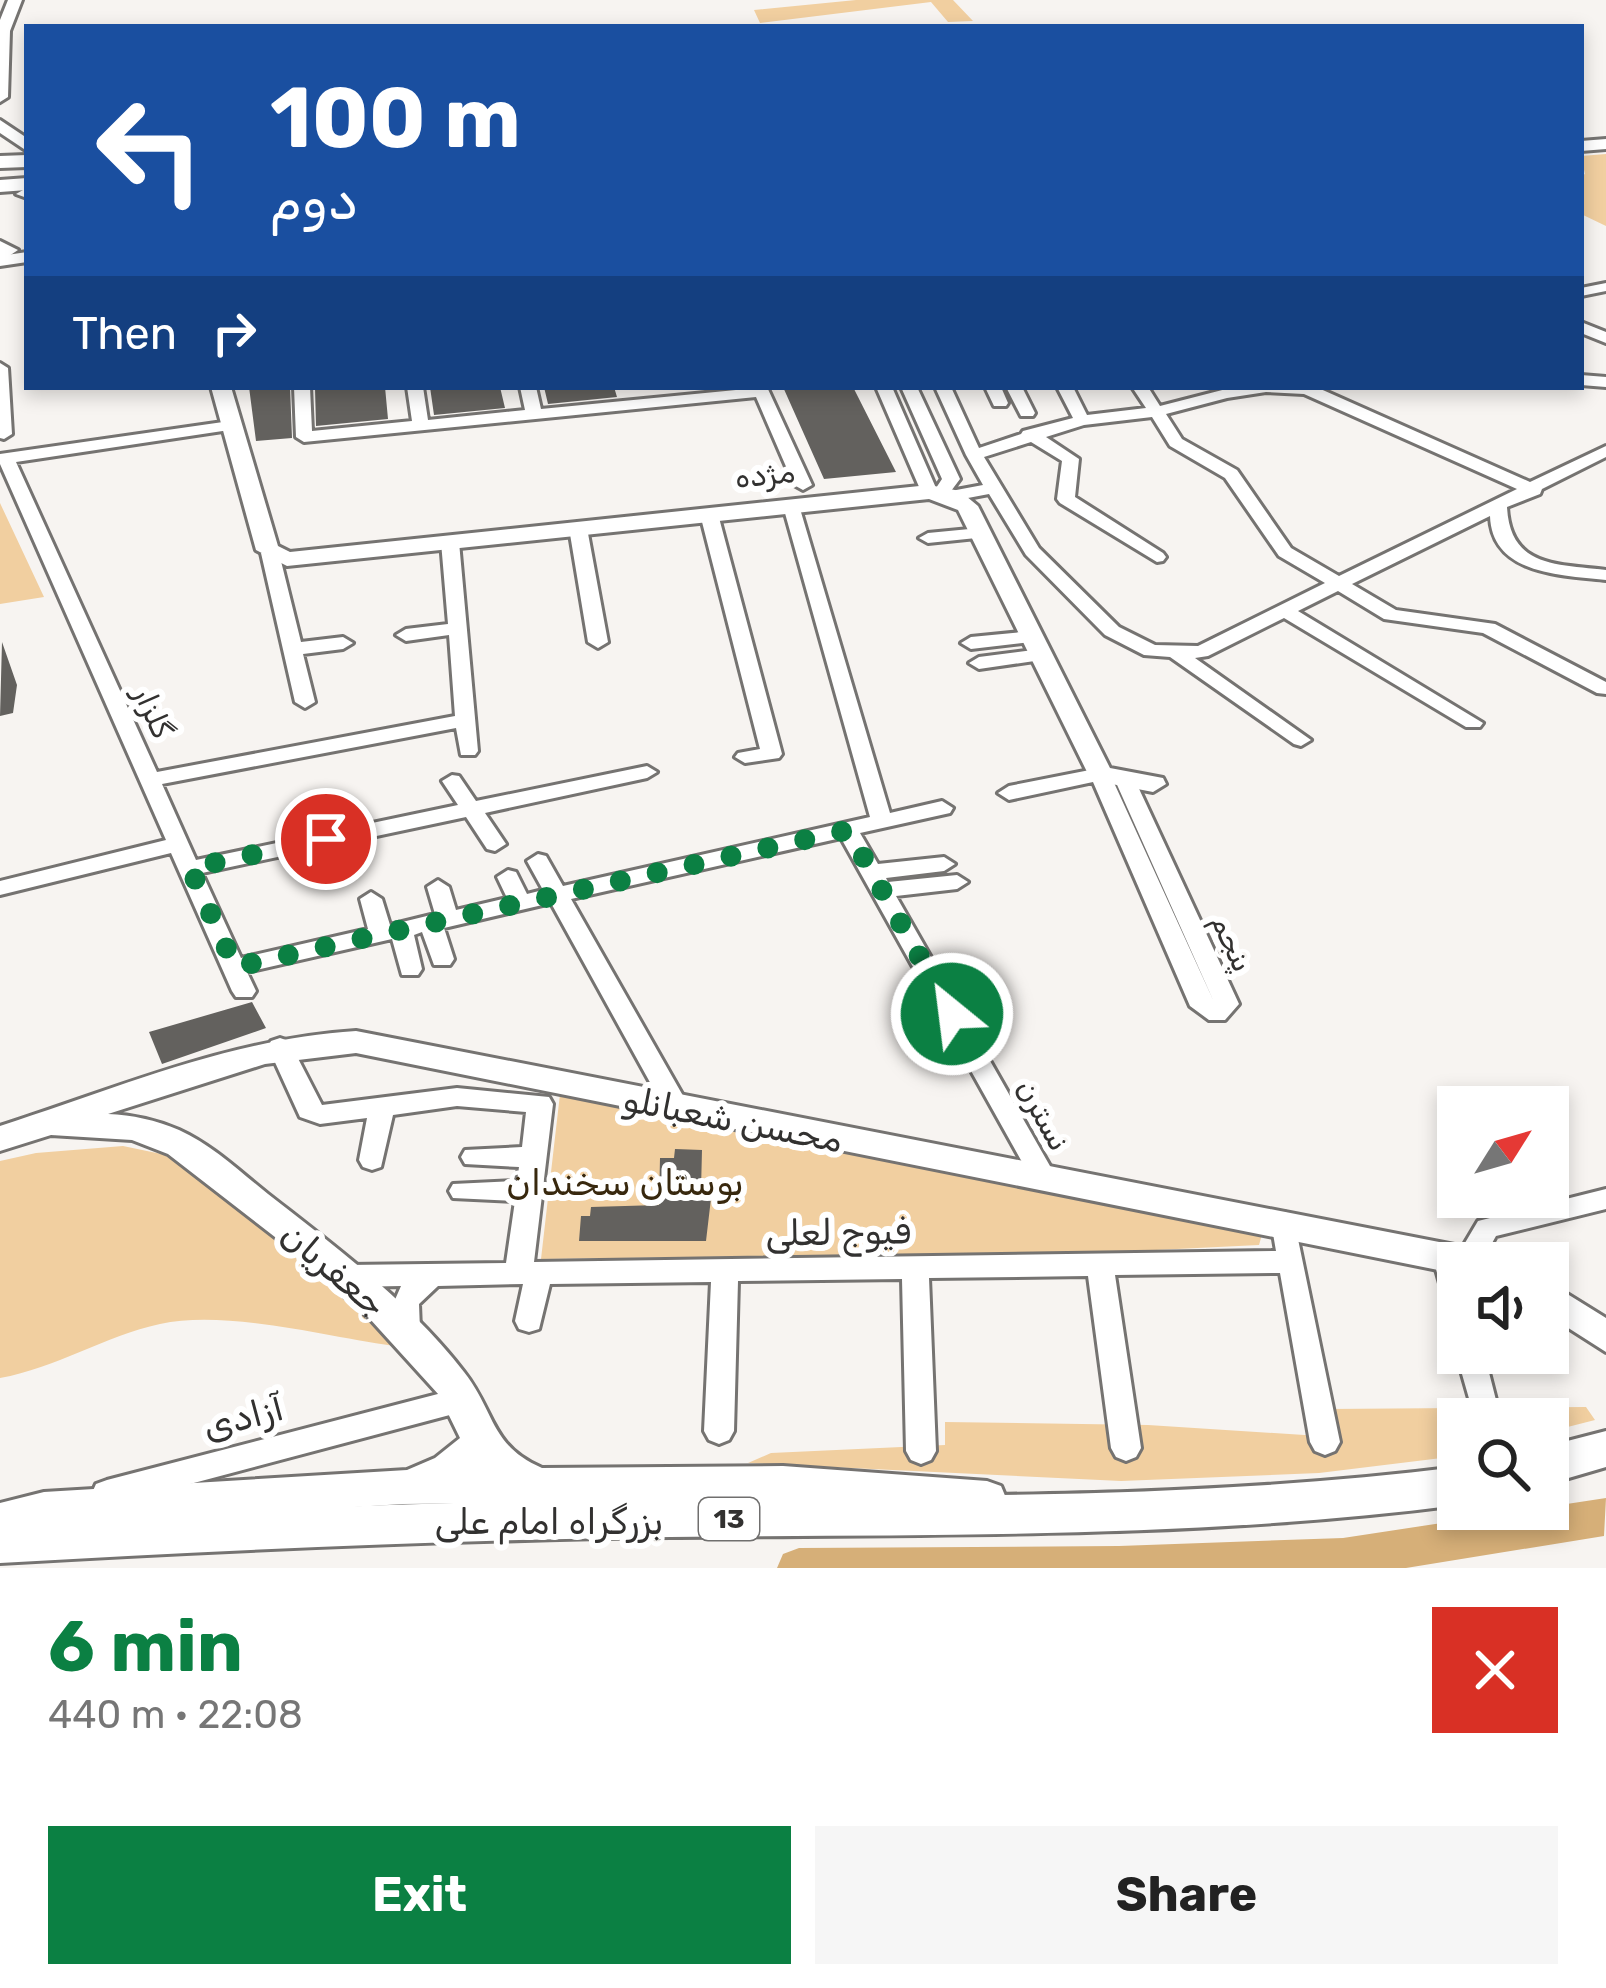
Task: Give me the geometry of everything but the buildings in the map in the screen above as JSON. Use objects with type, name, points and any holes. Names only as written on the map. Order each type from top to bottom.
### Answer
[{"type":"highway","points":[[1569,1459],[1606,1449]]},
{"type":"highway","name":"بزرگراه امام علی","points":[[0,1543],[395,1520],[1171,1512],[1324,1503],[1437,1489]]},
{"type":"main road","points":[[0,97],[1,32],[15,0]]},
{"type":"main road","points":[[0,125],[24,144]]},
{"type":"main road","points":[[222,390],[270,553]]},
{"type":"main road","points":[[941,494],[967,506],[1036,646],[1112,776],[1153,784]]},
{"type":"main road","name":"مژده","points":[[270,553],[307,560],[709,514],[797,495],[941,494]]},
{"type":"main road","name":"محسن شعبانلو","points":[[0,1139],[280,1047],[356,1042],[1437,1254]]},
{"type":"main road","points":[[139,1093],[131,1101],[139,1126],[148,1130]]},
{"type":"main road","points":[[44,1125],[148,1130]]},
{"type":"main road","name":"جعفریان","points":[[148,1130],[183,1146],[348,1276],[406,1331],[461,1400],[479,1445]]},
{"type":"main road","points":[[1569,1311],[1606,1337]]},
{"type":"main road","points":[[403,1487],[449,1470],[479,1445],[520,1478],[546,1487]]},
{"type":"main road","points":[[0,1521],[44,1509],[403,1487],[783,1484],[1171,1512]]},
{"type":"street","points":[[0,368],[4,434]]},
{"type":"street","points":[[302,390],[304,437],[533,414],[649,395],[742,390]]},
{"type":"street","points":[[415,390],[421,426]]},
{"type":"street","points":[[529,390],[533,414]]},
{"type":"street","points":[[760,390],[797,495],[882,822]]},
{"type":"street","points":[[886,390],[941,494]]},
{"type":"street","points":[[910,390],[951,479],[941,494]]},
{"type":"street","points":[[944,390],[974,454],[1031,551],[1112,632],[1151,651],[1177,654],[1201,652],[1606,452]]},
{"type":"street","points":[[1016,390],[1027,413]]},
{"type":"street","points":[[1067,390],[1082,420]]},
{"type":"street","points":[[1142,390],[1176,442],[1231,474],[1285,552],[1390,615],[1488,628],[1604,689]]},
{"type":"street","points":[[974,454],[1082,420],[1156,412],[1246,390]]},
{"type":"street","points":[[1309,390],[1534,490]]},
{"type":"street","points":[[3,459],[230,426]]},
{"type":"street","points":[[1029,434],[1071,459],[1066,499],[1157,557]]},
{"type":"street","name":"گلزار","points":[[3,459],[244,992]]},
{"type":"street","points":[[941,494],[994,488]]},
{"type":"street","points":[[1498,507],[1496,531],[1501,543],[1516,555],[1537,564],[1606,575]]},
{"type":"street","points":[[709,514],[772,754],[745,758]]},
{"type":"street","points":[[578,529],[598,642]]},
{"type":"street","points":[[928,538],[980,532]]},
{"type":"street","points":[[450,542],[468,751]]},
{"type":"street","points":[[270,553],[304,702]]},
{"type":"street","points":[[1285,611],[1473,723]]},
{"type":"street","points":[[406,635],[455,629]]},
{"type":"street","points":[[294,649],[343,643]]},
{"type":"street","points":[[975,653],[1036,646]]},
{"type":"street","points":[[1177,654],[1301,740]]},
{"type":"street","points":[[151,780],[462,721]]},
{"type":"street","points":[[190,868],[375,840],[471,809],[647,772]]},
{"type":"street","points":[[1009,793],[1112,776]]},
{"type":"street","name":"پنجم","points":[[1112,776],[1227,1004],[1217,1014],[1202,1006],[1112,776]]},
{"type":"street","points":[[452,781],[495,844]]},
{"type":"street","points":[[235,967],[942,808]]},
{"type":"street","name":"نسترن","points":[[848,830],[1045,1180]]},
{"type":"street","points":[[0,888],[179,844]]},
{"type":"street","points":[[538,861],[677,1108]]},
{"type":"street","points":[[877,881],[951,873]]},
{"type":"street","points":[[508,877],[520,903]]},
{"type":"street","points":[[438,887],[442,959]]},
{"type":"street","points":[[371,899],[410,969]]},
{"type":"street","points":[[280,1047],[309,1110],[320,1114],[457,1097],[540,1104],[529,1191],[530,1322]]},
{"type":"street","points":[[372,1160],[382,1108]]},
{"type":"street","points":[[474,1157],[533,1157]]},
{"type":"street","points":[[462,1190],[529,1191]]},
{"type":"street","points":[[1476,1242],[1487,1228],[1606,1199]]},
{"type":"street","points":[[1284,1222],[1325,1442]]},
{"type":"street","name":"فیوج لعلی","points":[[348,1276],[1288,1262]]},
{"type":"street","points":[[1100,1265],[1126,1448]]},
{"type":"street","points":[[915,1267],[921,1451]]},
{"type":"street","points":[[719,1431],[725,1269]]},
{"type":"street","points":[[406,1331],[401,1312],[406,1298],[435,1274]]},
{"type":"street","name":"آزادی","points":[[0,1510],[44,1509],[461,1400]]},
{"type":"green space","points":[[856,0],[953,0],[973,21],[948,22],[931,2],[760,23],[754,10]]},
{"type":"green space","points":[[1606,154],[1606,226],[1584,215],[1584,156]]},
{"type":"green space","points":[[0,503],[44,597],[0,604]]},
{"type":"green space","name":"بوستان سخندان","points":[[560,1094],[1263,1231],[1259,1245],[1115,1252],[541,1259]]},
{"type":"green space","points":[[123,1146],[171,1156],[341,1292],[401,1347],[279,1326],[187,1320],[140,1329],[0,1378],[0,1161]]},
{"type":"green space","points":[[1569,1407],[1586,1407],[1595,1420],[1569,1427]]},
{"type":"green space","points":[[1437,1408],[1437,1459],[1319,1473],[1121,1481],[748,1463],[771,1453],[945,1445],[945,1422],[1148,1425],[1335,1437],[1327,1409]]},
{"type":"waterway","points":[[799,1568],[1119,1566],[1343,1558],[1604,1517]]},
{"type":"route","points":[[326,839],[190,868],[235,967],[848,830],[952,1014]]}]
